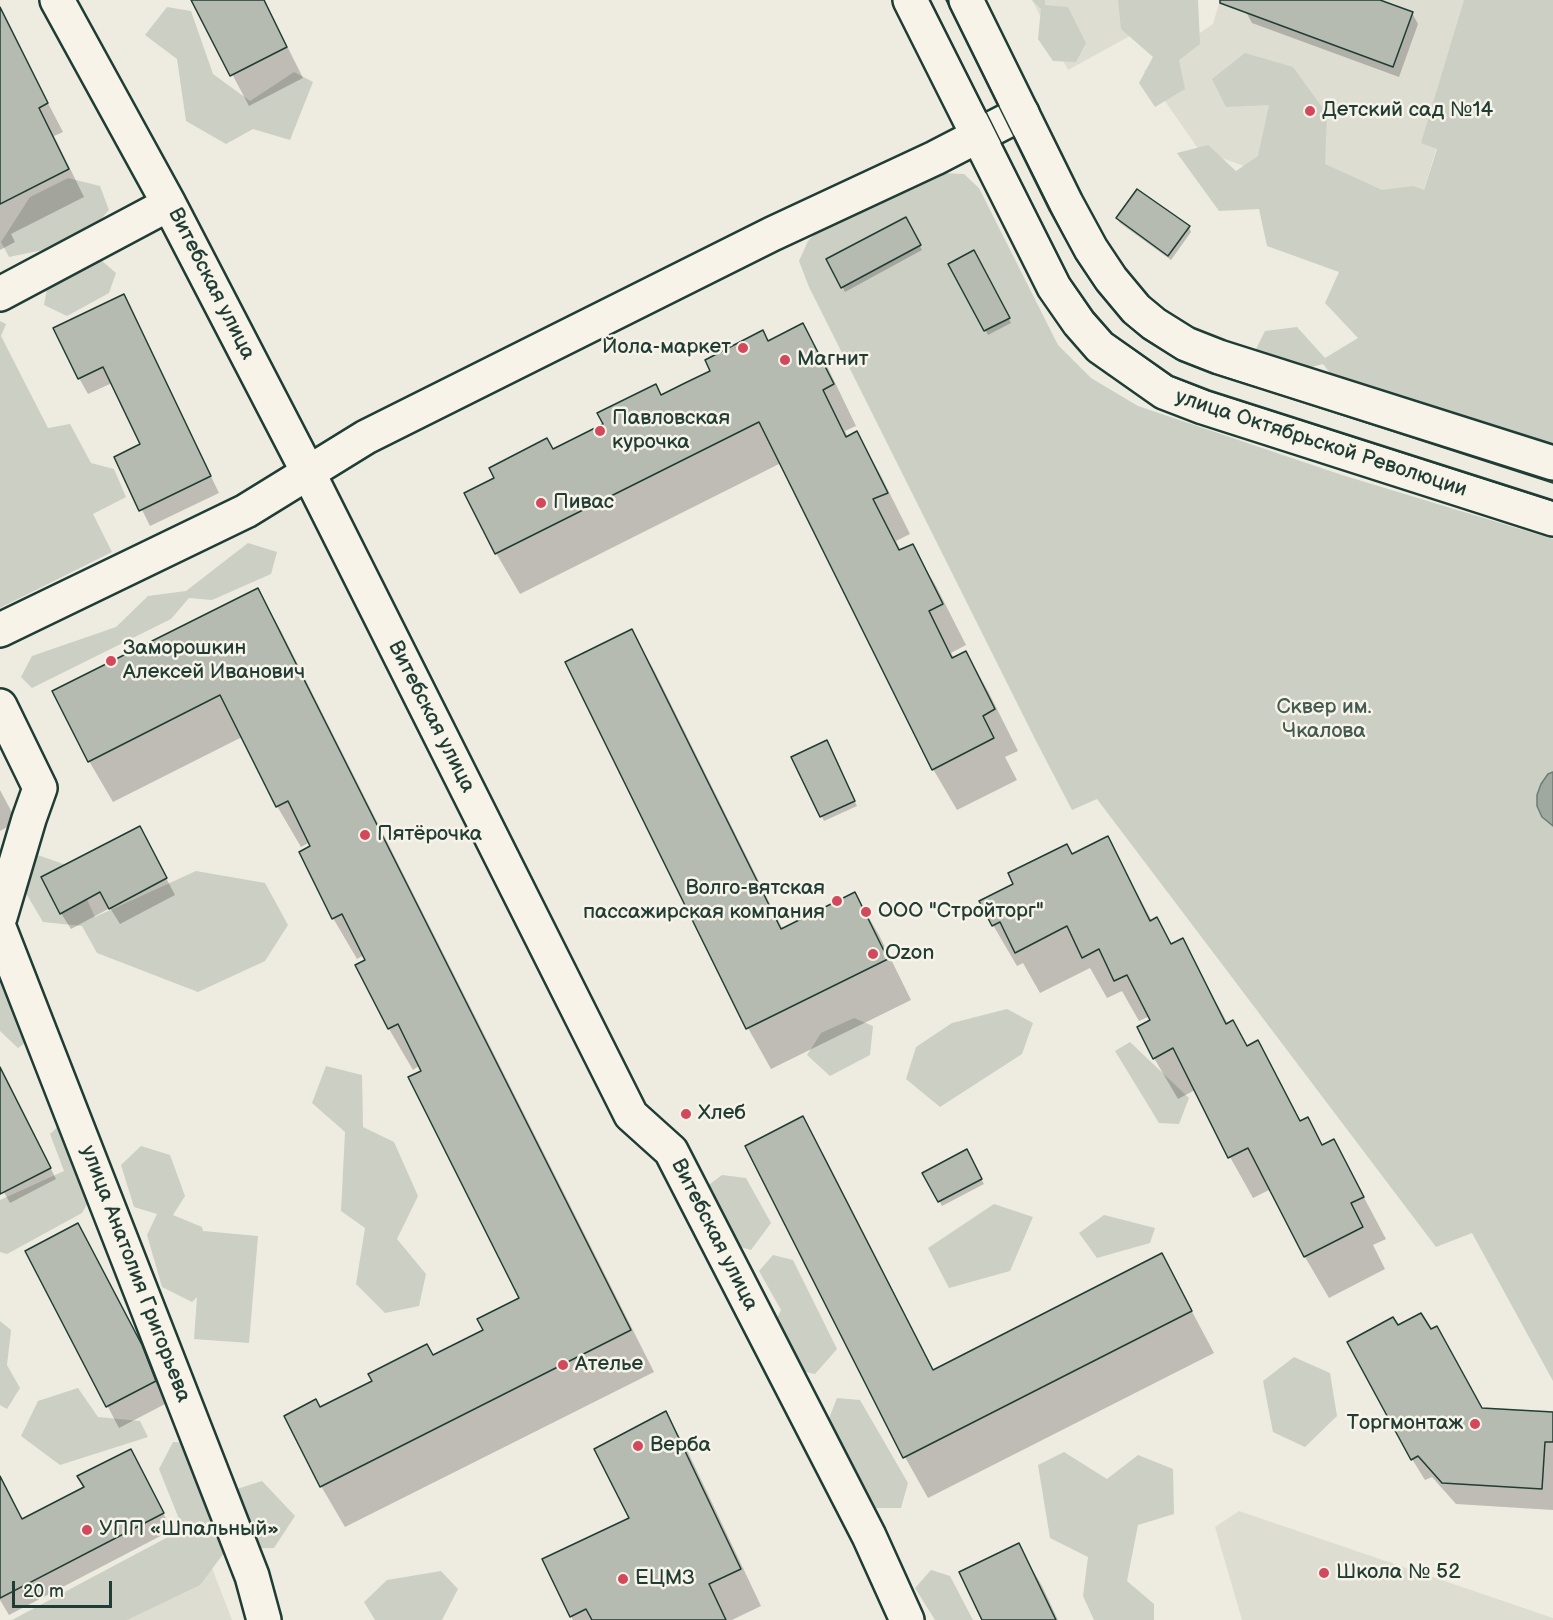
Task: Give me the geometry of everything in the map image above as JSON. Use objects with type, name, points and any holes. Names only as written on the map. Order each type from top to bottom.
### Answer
[{"type":"street","name":"Витебская улица","points":[[57,0],[169,204],[309,474],[631,1115],[671,1151],[869,1536],[907,1620]]},
{"type":"street","name":"улица Октябрьской Революции","points":[[910,0],[1054,287],[1093,339],[1128,368],[1164,392],[1203,407],[1553,519]]},
{"type":"street","points":[[966,0],[1092,249],[1136,309],[1154,324],[1186,344],[1220,357],[1553,463]]},
{"type":"street","points":[[0,630],[246,511],[377,432],[772,234],[935,158],[1022,113]]},
{"type":"street","points":[[0,294],[169,204]]},
{"type":"street","points":[[0,706],[40,788],[0,917]]},
{"type":"street","name":"улица Анатолия Григорьева","points":[[0,930],[252,1576],[264,1620]]},
{"type":"shaded area","points":[[1032,0],[1192,0],[1192,2],[1068,70]]},
{"type":"shaded area","name":"Детский сад №14","points":[[1220,0],[1481,0],[1413,226],[1199,150],[1144,71],[1213,24]]},
{"type":"shaded area","points":[[1553,772],[1553,826],[1542,817],[1537,806],[1537,795],[1541,784],[1548,774]]},
{"type":"shaded area","name":"Школа № 52","points":[[1239,1511],[1553,1618],[1553,1620],[1242,1620],[1215,1527]]},
{"type":"shaded area","points":[[212,1568],[232,1620],[107,1620]]},
{"type":"green space","points":[[1032,0],[1045,0],[1045,5],[1068,7],[1086,43],[1076,62],[1053,61],[1038,39],[1041,9]]},
{"type":"green space","points":[[1118,0],[1198,0],[1200,44],[1179,60],[1185,89],[1155,107],[1139,83],[1153,57],[1121,29]]},
{"type":"green space","points":[[1464,0],[1553,0],[1553,460],[1340,386],[1323,364],[1274,377],[1254,353],[1265,331],[1297,327],[1325,358],[1358,338],[1325,303],[1339,272],[1267,246],[1259,209],[1219,211],[1177,153],[1208,145],[1236,171],[1258,156],[1269,105],[1226,107],[1212,79],[1245,53],[1293,67],[1327,114],[1325,164],[1382,190],[1413,186],[1424,190],[1437,149],[1421,143]]},
{"type":"green space","points":[[167,7],[191,11],[213,74],[250,101],[294,72],[313,82],[290,140],[253,129],[226,144],[186,121],[177,59],[145,35]]},
{"type":"green space","name":"Сквер им. Чкалова","points":[[942,173],[964,174],[979,188],[1058,345],[1091,378],[1138,406],[1342,475],[1553,539],[1553,1381],[1472,1233],[1436,1247],[1097,799],[1072,810],[1035,739],[809,287],[799,261],[808,241],[824,225]]},
{"type":"green space","points":[[68,178],[100,186],[109,210],[81,242],[9,257],[1,242],[30,197]]},
{"type":"green space","points":[[95,255],[116,273],[109,293],[67,316],[44,305],[49,278]]},
{"type":"green space","points":[[0,321],[6,324],[1,336],[48,428],[70,424],[91,463],[114,469],[126,497],[93,514],[112,552],[0,608]]},
{"type":"green space","points":[[248,543],[277,552],[271,574],[212,600],[189,598],[171,619],[32,688],[21,677],[32,656],[116,627],[148,596],[186,591]]},
{"type":"green space","points":[[32,853],[72,867],[95,917],[196,871],[265,883],[288,925],[265,961],[198,992],[97,953],[82,926],[43,922],[18,880]]},
{"type":"green space","points":[[0,970],[35,1036],[18,1048],[0,1031]]},
{"type":"green space","points":[[1007,1009],[1033,1023],[1022,1054],[940,1107],[906,1079],[916,1047],[952,1023]]},
{"type":"green space","points":[[854,1018],[873,1026],[870,1055],[830,1076],[807,1055],[821,1033]]},
{"type":"green space","points":[[1130,1042],[1189,1098],[1179,1124],[1159,1123],[1115,1051]]},
{"type":"green space","points":[[326,1066],[362,1075],[363,1127],[394,1142],[418,1196],[397,1239],[426,1274],[419,1306],[385,1313],[356,1284],[365,1228],[341,1211],[345,1132],[312,1103]]},
{"type":"green space","points":[[67,1118],[104,1175],[82,1213],[7,1254],[0,1252],[0,1200],[64,1171],[50,1134]]},
{"type":"green space","points":[[141,1146],[170,1155],[185,1196],[173,1215],[202,1227],[203,1231],[258,1236],[249,1343],[194,1339],[197,1297],[192,1302],[162,1287],[147,1235],[157,1214],[134,1207],[121,1165]]},
{"type":"green space","points":[[722,1175],[746,1178],[771,1223],[751,1250],[725,1243],[702,1190]]},
{"type":"green space","points":[[994,1204],[1033,1217],[1010,1271],[949,1288],[928,1248]]},
{"type":"green space","points":[[1104,1215],[1155,1228],[1150,1243],[1097,1258],[1079,1233]]},
{"type":"green space","points":[[773,1255],[793,1260],[837,1349],[815,1374],[787,1368],[769,1334],[781,1310],[759,1271]]},
{"type":"green space","points":[[0,1321],[11,1330],[7,1365],[20,1388],[7,1409],[0,1405]]},
{"type":"green space","points":[[1294,1357],[1330,1373],[1337,1416],[1305,1447],[1273,1432],[1263,1381]]},
{"type":"green space","points":[[78,1388],[98,1417],[140,1421],[148,1437],[60,1465],[21,1436],[38,1401]]},
{"type":"green space","points":[[837,1398],[860,1400],[908,1483],[901,1508],[874,1508],[828,1421]]},
{"type":"green space","points":[[173,1442],[208,1444],[218,1495],[262,1481],[295,1516],[274,1548],[227,1549],[200,1585],[127,1620],[12,1620],[183,1529],[159,1469]]},
{"type":"green space","points":[[1064,1452],[1107,1479],[1138,1455],[1173,1469],[1174,1514],[1138,1525],[1127,1581],[1154,1604],[1154,1620],[1094,1620],[1083,1596],[1088,1557],[1050,1538],[1038,1465]]},
{"type":"green space","points":[[931,1570],[950,1576],[973,1620],[935,1620],[915,1588]]},
{"type":"green space","points":[[441,1571],[458,1589],[442,1620],[375,1620],[364,1602],[387,1580]]},
{"type":"building","points":[[191,0],[264,0],[287,47],[230,76]]},
{"type":"building","points":[[1220,0],[1380,0],[1413,12],[1393,67],[1220,3]]},
{"type":"building","points":[[0,7],[48,103],[39,108],[69,169],[0,204]]},
{"type":"building","points":[[1137,189],[1190,226],[1168,256],[1116,218]]},
{"type":"building","points":[[906,217],[921,245],[841,288],[826,259]]},
{"type":"building","points":[[974,250],[1010,318],[984,331],[948,264]]},
{"type":"building","points":[[124,294],[211,476],[139,511],[114,457],[140,444],[103,367],[78,379],[53,328]]},
{"type":"building","points":[[803,323],[834,384],[823,390],[846,437],[857,431],[888,493],[873,499],[899,550],[913,544],[943,604],[929,611],[952,658],[966,651],[995,709],[983,716],[994,738],[932,770],[759,422],[495,554],[464,493],[494,478],[489,468],[547,438],[553,449],[603,424],[597,413],[656,384],[661,395],[710,371],[705,360],[763,330],[768,341]]},
{"type":"building","points":[[258,588],[631,1330],[320,1487],[284,1416],[316,1399],[320,1407],[372,1381],[368,1374],[427,1344],[433,1355],[483,1330],[477,1319],[519,1298],[408,1077],[421,1071],[398,1024],[388,1029],[355,965],[365,960],[342,914],[332,919],[299,852],[310,846],[288,801],[276,807],[220,695],[88,762],[52,691]]},
{"type":"building","points":[[632,629],[781,929],[855,892],[888,959],[746,1029],[565,662]]},
{"type":"building","points":[[827,740],[855,801],[820,817],[791,757]]},
{"type":"building","points":[[140,826],[167,878],[109,909],[100,892],[60,914],[41,877]]},
{"type":"building","points":[[1108,836],[1150,921],[1157,917],[1171,944],[1183,938],[1226,1024],[1233,1020],[1247,1046],[1258,1040],[1300,1121],[1308,1117],[1322,1145],[1334,1139],[1364,1197],[1351,1203],[1363,1227],[1304,1257],[1248,1148],[1228,1158],[1173,1048],[1153,1059],[1137,1027],[1150,1020],[1127,975],[1114,981],[1099,949],[1082,958],[1067,926],[1015,953],[1000,922],[992,926],[979,901],[1013,884],[1008,873],[1067,844],[1072,854]]},
{"type":"building","points":[[0,1067],[51,1168],[0,1194]]},
{"type":"building","points":[[803,1116],[933,1370],[1162,1253],[1192,1311],[903,1458],[745,1146]]},
{"type":"building","points":[[967,1149],[982,1179],[938,1202],[922,1173]]},
{"type":"building","points":[[78,1223],[142,1345],[156,1381],[106,1407],[25,1251]]},
{"type":"building","points":[[1421,1313],[1431,1329],[1437,1326],[1482,1408],[1553,1412],[1553,1442],[1545,1442],[1542,1489],[1442,1483],[1418,1456],[1411,1460],[1347,1342],[1393,1317],[1398,1325]]},
{"type":"building","points":[[666,1411],[741,1569],[709,1584],[726,1620],[592,1620],[586,1609],[570,1617],[542,1559],[629,1518],[594,1449]]},
{"type":"building","points":[[131,1449],[164,1513],[0,1598],[0,1476],[22,1519],[84,1487],[77,1476]]},
{"type":"building","points":[[1019,1543],[1056,1620],[982,1620],[959,1572]]},
{"type":"tram line","points":[[930,0],[1069,278],[1093,313],[1112,334],[1171,376],[1209,391],[1553,501]]},
{"type":"tram line","points":[[946,0],[1076,259],[1097,290],[1124,322],[1144,338],[1178,360],[1212,373],[1553,483]]},
{"type":"place","name":"Детский сад №14","points":[[1310,111]]},
{"type":"place","name":"Йола-маркет","points":[[743,348]]},
{"type":"place","name":"Магнит","points":[[785,360]]},
{"type":"place","name":"Павловская курочка","points":[[600,431]]},
{"type":"place","name":"Пивас","points":[[541,503]]},
{"type":"place","name":"Заморошкин Алексей Иванович","points":[[111,661]]},
{"type":"place","name":"Пятёрочка","points":[[365,835]]},
{"type":"place","name":"Волго-вятская пассажирская компания","points":[[837,901]]},
{"type":"place","name":"ООО \"Стройторг\"","points":[[866,912]]},
{"type":"place","name":"Ozon","points":[[873,954]]},
{"type":"place","name":"Хлеб","points":[[686,1114]]},
{"type":"place","name":"Ателье","points":[[563,1365]]},
{"type":"place","name":"Торгмонтаж","points":[[1475,1424]]},
{"type":"place","name":"Верба","points":[[638,1446]]},
{"type":"place","name":"УПП «Шпальный»","points":[[87,1530]]},
{"type":"place","name":"Школа № 52","points":[[1324,1573]]},
{"type":"place","name":"ЕЦМЗ","points":[[623,1579]]}]
